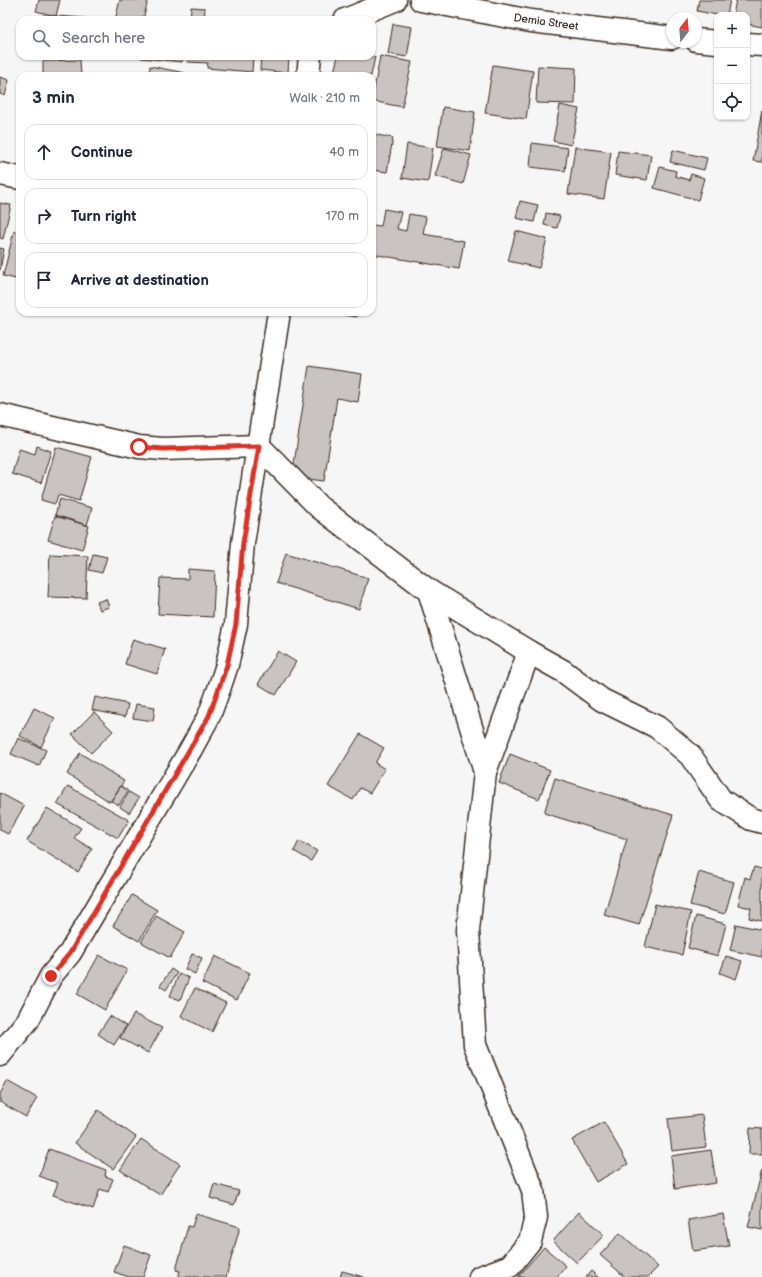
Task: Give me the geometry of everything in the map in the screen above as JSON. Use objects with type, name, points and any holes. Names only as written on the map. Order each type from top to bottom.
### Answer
[{"type":"street","points":[[355,16],[395,0]]},
{"type":"street","name":"Demia Street","points":[[421,0],[531,20],[666,37]]},
{"type":"street","points":[[702,41],[714,42]]},
{"type":"street","points":[[750,44],[762,45]]},
{"type":"street","points":[[308,72],[310,60]]},
{"type":"street","points":[[0,174],[16,177]]},
{"type":"street","points":[[0,1055],[28,1020],[51,976],[70,953],[209,716],[227,665],[236,624],[243,543],[259,446],[277,316]]},
{"type":"street","points":[[0,415],[139,447],[163,449],[259,446],[319,507],[429,591],[563,671],[602,700],[657,727],[690,755],[721,800],[751,819],[762,822]]},
{"type":"street","points":[[429,591],[486,772]]},
{"type":"street","points":[[480,1277],[510,1266],[530,1240],[536,1217],[533,1190],[475,1045],[468,930],[486,772],[529,652]]},
{"type":"building","points":[[39,0],[60,0],[56,16],[36,11]]},
{"type":"building","points":[[120,0],[148,0],[144,16],[116,16]]},
{"type":"building","points":[[699,0],[730,0],[728,12],[714,12],[714,14],[697,11]]},
{"type":"building","points":[[736,0],[762,0],[762,27],[750,25],[750,12],[734,12]]},
{"type":"building","points":[[191,7],[205,8],[204,16],[190,16]]},
{"type":"building","points":[[393,24],[412,27],[407,57],[388,54]]},
{"type":"building","points":[[380,56],[412,62],[402,107],[376,102],[376,78]]},
{"type":"building","points":[[80,60],[81,72],[43,72],[43,61]]},
{"type":"building","points":[[162,60],[182,60],[182,62]]},
{"type":"building","points":[[187,60],[253,60],[252,72],[207,68],[208,63],[187,62]]},
{"type":"building","points":[[261,60],[289,60],[288,72],[260,70]]},
{"type":"building","points":[[337,60],[374,60],[372,72],[334,72]]},
{"type":"building","points":[[493,65],[533,71],[526,119],[485,113]]},
{"type":"building","points":[[150,66],[180,72],[149,72]]},
{"type":"building","points":[[538,66],[576,68],[575,104],[536,103]]},
{"type":"building","points":[[0,77],[9,80],[5,96],[0,94]]},
{"type":"building","points":[[560,105],[579,109],[571,145],[553,141]]},
{"type":"building","points":[[443,107],[475,112],[470,151],[437,146]]},
{"type":"building","points":[[762,110],[762,162],[753,161]]},
{"type":"building","points":[[376,135],[393,138],[387,172],[376,171]]},
{"type":"building","points":[[532,143],[568,148],[565,171],[530,167]]},
{"type":"building","points":[[407,144],[433,148],[428,182],[402,178]]},
{"type":"building","points":[[575,147],[611,152],[604,199],[568,194]]},
{"type":"building","points":[[444,148],[471,155],[463,184],[435,176]]},
{"type":"building","points":[[673,150],[707,158],[704,170],[670,162]]},
{"type":"building","points":[[618,151],[651,155],[647,180],[615,175]]},
{"type":"building","points":[[660,167],[676,171],[675,176],[689,180],[691,174],[704,178],[698,200],[654,188]]},
{"type":"building","points":[[520,201],[538,205],[534,222],[516,218]]},
{"type":"building","points":[[0,203],[11,205],[3,239],[0,238]]},
{"type":"building","points":[[384,209],[401,212],[397,229],[406,231],[409,214],[426,217],[423,234],[464,241],[459,269],[376,255],[376,225],[381,226]]},
{"type":"building","points":[[546,213],[560,216],[557,228],[544,225]]},
{"type":"building","points":[[14,231],[16,231],[16,279],[3,276]]},
{"type":"building","points":[[516,231],[547,239],[539,268],[508,261]]},
{"type":"building","points":[[0,248],[4,249],[0,270]]},
{"type":"building","points":[[309,366],[362,374],[358,402],[337,398],[324,481],[292,477]]},
{"type":"building","points":[[37,446],[51,451],[41,483],[12,474],[19,449],[35,454]]},
{"type":"building","points":[[56,447],[92,457],[79,501],[58,495],[55,504],[41,500]]},
{"type":"building","points":[[60,499],[92,508],[87,525],[55,515]]},
{"type":"building","points":[[55,516],[89,526],[82,550],[48,540]]},
{"type":"building","points":[[286,553],[368,578],[359,609],[276,583]]},
{"type":"building","points":[[50,554],[88,556],[86,598],[48,597]]},
{"type":"building","points":[[93,554],[107,557],[102,573],[89,570]]},
{"type":"building","points":[[188,569],[215,571],[213,617],[158,614],[160,578],[188,579]]},
{"type":"building","points":[[106,599],[109,607],[100,610],[97,602]]},
{"type":"building","points":[[133,639],[165,649],[157,674],[125,664]]},
{"type":"building","points":[[278,651],[296,662],[276,695],[258,684]]},
{"type":"building","points":[[95,697],[128,704],[125,717],[92,710]]},
{"type":"building","points":[[136,704],[155,707],[153,721],[133,718]]},
{"type":"building","points":[[34,708],[55,718],[41,747],[20,736]]},
{"type":"building","points":[[94,712],[113,731],[91,753],[72,734]]},
{"type":"building","points":[[360,734],[384,748],[375,763],[385,769],[370,793],[360,788],[353,800],[328,786]]},
{"type":"building","points":[[18,738],[46,750],[39,766],[11,754]]},
{"type":"building","points":[[80,753],[124,781],[110,802],[67,774]]},
{"type":"building","points":[[510,754],[550,770],[539,799],[499,783]]},
{"type":"building","points":[[555,778],[673,815],[639,925],[604,915],[627,839],[544,813]]},
{"type":"building","points":[[68,786],[129,820],[118,838],[57,804]]},
{"type":"building","points":[[121,786],[128,791],[119,805],[111,801]]},
{"type":"building","points":[[129,792],[139,798],[129,813],[120,807]]},
{"type":"building","points":[[0,793],[24,806],[8,834],[0,830]]},
{"type":"building","points":[[47,808],[81,828],[74,838],[92,849],[78,872],[27,841]]},
{"type":"building","points":[[299,841],[317,851],[311,861],[294,851]]},
{"type":"building","points":[[754,867],[762,869],[762,921],[749,918],[751,908],[738,905],[745,877],[750,879]]},
{"type":"building","points":[[699,872],[734,882],[725,914],[690,905]]},
{"type":"building","points":[[132,895],[157,910],[139,941],[113,926]]},
{"type":"building","points":[[655,904],[691,912],[682,955],[645,947]]},
{"type":"building","points":[[156,916],[185,932],[170,958],[141,942]]},
{"type":"building","points":[[696,916],[726,924],[718,956],[688,948]]},
{"type":"building","points":[[736,924],[762,930],[762,957],[730,950]]},
{"type":"building","points":[[192,954],[202,958],[195,974],[185,969]]},
{"type":"building","points":[[99,955],[127,970],[105,1010],[77,994]]},
{"type":"building","points":[[215,956],[250,973],[237,1000],[202,983]]},
{"type":"building","points":[[726,956],[742,961],[736,979],[720,973]]},
{"type":"building","points":[[171,969],[177,973],[166,990],[160,986]]},
{"type":"building","points":[[179,974],[189,978],[180,1000],[170,996]]},
{"type":"building","points":[[195,988],[226,1003],[212,1032],[181,1016]]},
{"type":"building","points":[[134,1014],[162,1028],[148,1053],[120,1038]]},
{"type":"building","points":[[110,1016],[126,1026],[114,1045],[98,1034]]},
{"type":"building","points":[[7,1081],[37,1098],[26,1117],[0,1102],[0,1094]]},
{"type":"building","points":[[98,1110],[136,1137],[113,1169],[75,1143]]},
{"type":"building","points":[[702,1115],[706,1147],[672,1151],[668,1119]]},
{"type":"building","points":[[604,1122],[628,1164],[596,1182],[572,1140]]},
{"type":"building","points":[[750,1128],[762,1129],[762,1154],[749,1154]]},
{"type":"building","points":[[141,1139],[180,1164],[160,1195],[120,1170]]},
{"type":"building","points":[[49,1149],[106,1170],[105,1176],[113,1179],[108,1192],[100,1189],[93,1209],[53,1195],[58,1183],[39,1176]]},
{"type":"building","points":[[711,1150],[716,1183],[675,1189],[671,1156]]},
{"type":"building","points":[[762,1170],[762,1230],[748,1227]]},
{"type":"building","points":[[214,1184],[239,1191],[234,1205],[210,1198]]},
{"type":"building","points":[[579,1212],[604,1235],[577,1263],[553,1241]]},
{"type":"building","points":[[196,1214],[240,1227],[226,1277],[178,1277],[180,1271],[176,1270],[188,1226],[192,1227]]},
{"type":"building","points":[[723,1214],[729,1246],[693,1251],[688,1220]]},
{"type":"building","points":[[620,1233],[658,1267],[648,1277],[625,1277],[600,1255]]},
{"type":"building","points":[[124,1245],[151,1255],[143,1277],[129,1277],[114,1272]]},
{"type":"building","points":[[544,1247],[566,1266],[557,1277],[518,1277]]},
{"type":"building","points":[[342,1271],[364,1277],[340,1277]]},
{"type":"building","points":[[591,1271],[598,1277],[586,1277]]},
{"type":"route","points":[[51,976],[70,953],[209,716],[227,665],[236,624],[243,543],[259,446],[163,449],[139,447]]}]
